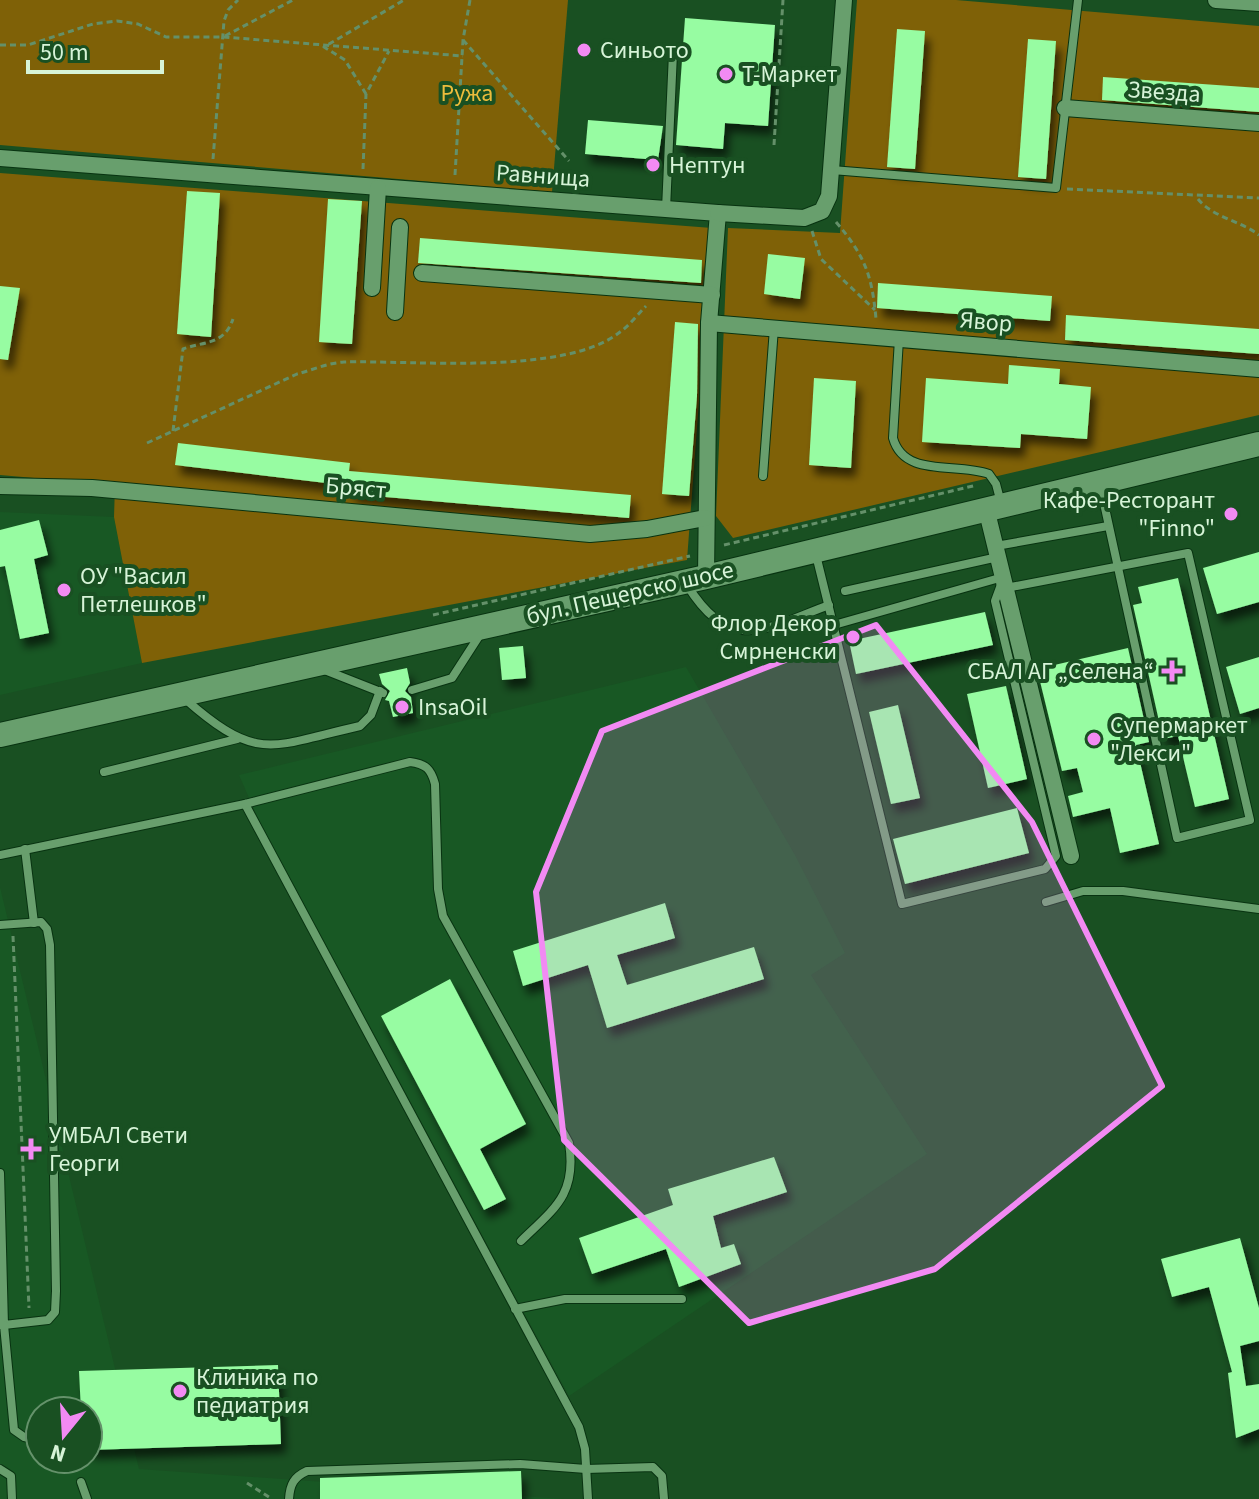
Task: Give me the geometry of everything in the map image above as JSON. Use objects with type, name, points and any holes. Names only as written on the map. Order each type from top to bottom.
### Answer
[{"type":"main road","name":"бул. Пещерско шосе","points":[[0,735],[695,579],[1259,444]]},
{"type":"street","points":[[817,211],[829,196],[844,0]]},
{"type":"street","points":[[1216,0],[1259,3]]},
{"type":"street","name":"Звезда","points":[[1065,108],[1259,123]]},
{"type":"street","name":"Равнища","points":[[0,158],[718,213],[817,211]]},
{"type":"street","points":[[370,188],[372,281],[396,277]]},
{"type":"street","points":[[695,579],[704,551],[709,323],[718,213]]},
{"type":"street","points":[[395,312],[400,227]]},
{"type":"street","points":[[422,273],[712,295]]},
{"type":"street","name":"Явор","points":[[709,323],[1259,369]]},
{"type":"street","name":"Бряст","points":[[0,486],[92,488],[590,534],[647,529],[705,518]]},
{"type":"street","points":[[994,506],[998,552],[1071,856]]},
{"type":"lane","points":[[831,170],[1056,188],[1078,0]]},
{"type":"lane","points":[[666,209],[673,53]]},
{"type":"lane","points":[[763,476],[774,328]]},
{"type":"lane","points":[[899,339],[893,438],[897,453],[909,463],[989,474],[994,481],[994,506]]},
{"type":"lane","points":[[834,625],[1005,582],[1117,569],[1188,553],[1250,820],[1177,838],[1117,569],[1099,481]]},
{"type":"lane","points":[[845,591],[1108,526]]},
{"type":"lane","points":[[815,550],[902,904],[1045,869],[1056,856],[995,601],[1005,582]]},
{"type":"lane","points":[[695,579],[703,612],[724,626],[754,633],[829,605]]},
{"type":"lane","points":[[412,690],[452,678],[486,625]]},
{"type":"lane","points":[[181,696],[237,739],[257,746],[360,726],[371,715],[382,692],[314,666]]},
{"type":"lane","points":[[104,772],[237,739]]},
{"type":"lane","points":[[0,855],[245,804],[410,762],[423,764],[432,772],[438,889],[443,916],[569,1143],[573,1169],[570,1185],[560,1202],[521,1241]]},
{"type":"lane","points":[[245,804],[579,1427],[588,1499]]},
{"type":"lane","points":[[25,849],[34,923]]},
{"type":"lane","points":[[1046,902],[1083,891],[1123,891],[1259,909]]},
{"type":"lane","points":[[0,925],[41,922],[47,929],[50,945],[56,1291],[55,1312],[48,1320],[2,1325]]},
{"type":"lane","points":[[0,1173],[2,1325],[14,1430],[24,1437]]},
{"type":"lane","points":[[515,1309],[565,1299],[682,1299]]},
{"type":"lane","points":[[289,1499],[290,1487],[296,1476],[307,1471],[520,1464],[586,1469],[653,1467],[662,1476],[664,1499]]},
{"type":"lane","points":[[0,1469],[11,1476],[12,1495],[0,1491]]},
{"type":"lane","points":[[81,1482],[87,1499]]},
{"type":"path","points":[[212,175],[223,37],[228,10],[238,0]]},
{"type":"path","points":[[223,37],[293,0]]},
{"type":"path","points":[[324,47],[404,0]]},
{"type":"path","points":[[454,194],[463,40],[470,0]]},
{"type":"path","points":[[774,145],[783,0]]},
{"type":"path","points":[[0,45],[28,45],[93,24],[117,21],[138,24],[166,37],[223,37],[463,56]]},
{"type":"path","points":[[463,40],[569,161]]},
{"type":"path","points":[[324,47],[345,60],[366,94],[370,188]]},
{"type":"path","points":[[366,94],[389,51]]},
{"type":"path","points":[[1056,188],[1197,198],[1259,198]]},
{"type":"path","points":[[1197,198],[1204,207],[1245,224],[1259,235]]},
{"type":"path","points":[[817,211],[815,245],[821,259],[875,310]]},
{"type":"path","points":[[817,211],[863,257],[871,275],[878,337]]},
{"type":"path","points":[[147,443],[297,374],[342,362],[397,365],[540,360],[585,348],[619,334],[659,291]]},
{"type":"path","points":[[173,431],[183,349],[220,340],[229,332],[233,319]]},
{"type":"path","points":[[430,615],[994,481]]},
{"type":"path","points":[[12,924],[29,1322]]},
{"type":"path","points":[[247,1483],[272,1499]]},
{"type":"highlighted area","points":[[876,625],[1032,822],[1162,1086],[935,1269],[749,1323],[564,1140],[536,892],[602,731]]},
{"type":"shaded area","name":"ОУ \"Васил Петлешков\"","points":[[0,512],[114,517],[142,663],[0,695]]},
{"type":"shaded area","points":[[686,667],[795,855],[845,953],[811,975],[927,1154],[569,1396],[260,823],[239,775]]},
{"type":"shaded area","name":"УМБАЛ Свети Георги","points":[[0,887],[139,1469],[564,1499],[0,1499]]},
{"type":"green space","name":"Ружа","points":[[0,0],[568,0],[552,192],[0,145]]},
{"type":"green space","points":[[857,0],[956,0],[1259,26],[1259,415],[733,538],[716,516],[728,228],[840,233]]},
{"type":"green space","points":[[0,173],[712,228],[687,560],[142,663],[114,517],[115,485],[0,475]]},
{"type":"building","name":"Т-Маркет","points":[[685,18],[775,25],[768,126],[725,123],[723,149],[676,145]]},
{"type":"building","points":[[897,29],[925,31],[915,169],[887,167]]},
{"type":"building","points":[[1028,39],[1056,41],[1046,179],[1018,177]]},
{"type":"building","points":[[1103,77],[1259,88],[1259,112],[1102,100]]},
{"type":"building","points":[[588,120],[663,126],[658,160],[585,154]]},
{"type":"building","points":[[187,191],[220,193],[211,337],[177,334]]},
{"type":"building","points":[[328,199],[362,201],[352,344],[319,342]]},
{"type":"building","points":[[420,238],[702,260],[701,283],[418,263]]},
{"type":"building","points":[[768,254],[805,258],[800,299],[764,294]]},
{"type":"building","points":[[878,283],[1052,296],[1050,321],[877,308]]},
{"type":"building","points":[[0,286],[20,288],[8,360],[0,359]]},
{"type":"building","points":[[1066,315],[1259,329],[1259,354],[1065,340]]},
{"type":"building","points":[[675,322],[698,324],[697,396],[689,496],[662,494]]},
{"type":"building","points":[[1009,365],[1060,369],[1059,384],[1091,387],[1087,439],[1021,434],[1020,448],[922,442],[926,378],[1008,384]]},
{"type":"building","points":[[814,378],[856,381],[851,468],[809,465]]},
{"type":"building","points":[[178,443],[350,463],[349,471],[631,495],[629,518],[351,494],[351,486],[175,465]]},
{"type":"building","points":[[39,520],[48,555],[34,559],[49,633],[20,639],[5,566],[0,567],[0,530]]},
{"type":"building","points":[[1259,552],[1259,602],[1217,614],[1203,568]]},
{"type":"building","name":"СБАЛ АГ „Селена“","points":[[1178,578],[1229,799],[1195,807],[1178,736],[1163,739],[1133,605],[1142,603],[1138,587]]},
{"type":"building","points":[[985,612],[993,645],[856,674],[849,641]]},
{"type":"building","points":[[523,646],[526,678],[502,680],[499,648]]},
{"type":"building","name":"Супермаркет \"Лекси\"","points":[[1128,648],[1149,742],[1136,745],[1159,844],[1120,853],[1110,808],[1073,817],[1068,796],[1083,792],[1077,768],[1062,771],[1037,669]]},
{"type":"building","points":[[1259,657],[1259,708],[1240,714],[1226,667]]},
{"type":"building","points":[[407,668],[410,683],[405,691],[411,697],[413,713],[393,717],[389,701],[385,700],[390,691],[382,684],[379,674]]},
{"type":"building","points":[[1006,686],[1027,779],[988,788],[967,694]]},
{"type":"building","points":[[898,705],[920,798],[891,804],[869,712]]},
{"type":"building","points":[[1017,808],[1029,853],[905,884],[893,839]]},
{"type":"building","points":[[665,903],[675,938],[617,955],[627,985],[754,947],[764,979],[607,1028],[588,965],[523,986],[513,951]]},
{"type":"building","points":[[450,979],[526,1124],[480,1149],[506,1199],[484,1210],[381,1016]]},
{"type":"building","points":[[774,1157],[787,1192],[713,1216],[721,1248],[734,1244],[741,1264],[679,1287],[666,1249],[592,1274],[579,1238],[673,1205],[668,1189]]},
{"type":"building","points":[[1240,1238],[1259,1308],[1259,1341],[1240,1346],[1246,1386],[1259,1384],[1259,1429],[1236,1438],[1228,1373],[1232,1372],[1209,1287],[1172,1297],[1161,1259]]},
{"type":"building","name":"Клиника по педиатрия","points":[[278,1365],[281,1444],[104,1450],[104,1395],[80,1395],[79,1371]]},
{"type":"building","points":[[521,1471],[522,1499],[320,1499],[320,1478]]},
{"type":"place","name":"Синьото","points":[[584,50]]},
{"type":"place","name":"Т-Маркет","points":[[726,74]]},
{"type":"place","name":"Нептун","points":[[653,165]]},
{"type":"place","name":"Кафе-Ресторант \"Finno\"","points":[[1231,514]]},
{"type":"place","name":"ОУ \"Васил Петлешков\"","points":[[64,590]]},
{"type":"place","name":"Флор Декор Смрненски","points":[[853,637]]},
{"type":"place","name":"СБАЛ АГ „Селена“","points":[[1172,671]]},
{"type":"place","name":"InsaOil","points":[[402,707]]},
{"type":"place","name":"Супермаркет \"Лекси\"","points":[[1094,739]]},
{"type":"place","name":"УМБАЛ Свети Георги","points":[[31,1149]]},
{"type":"place","name":"Клиника по педиатрия","points":[[180,1391]]}]
